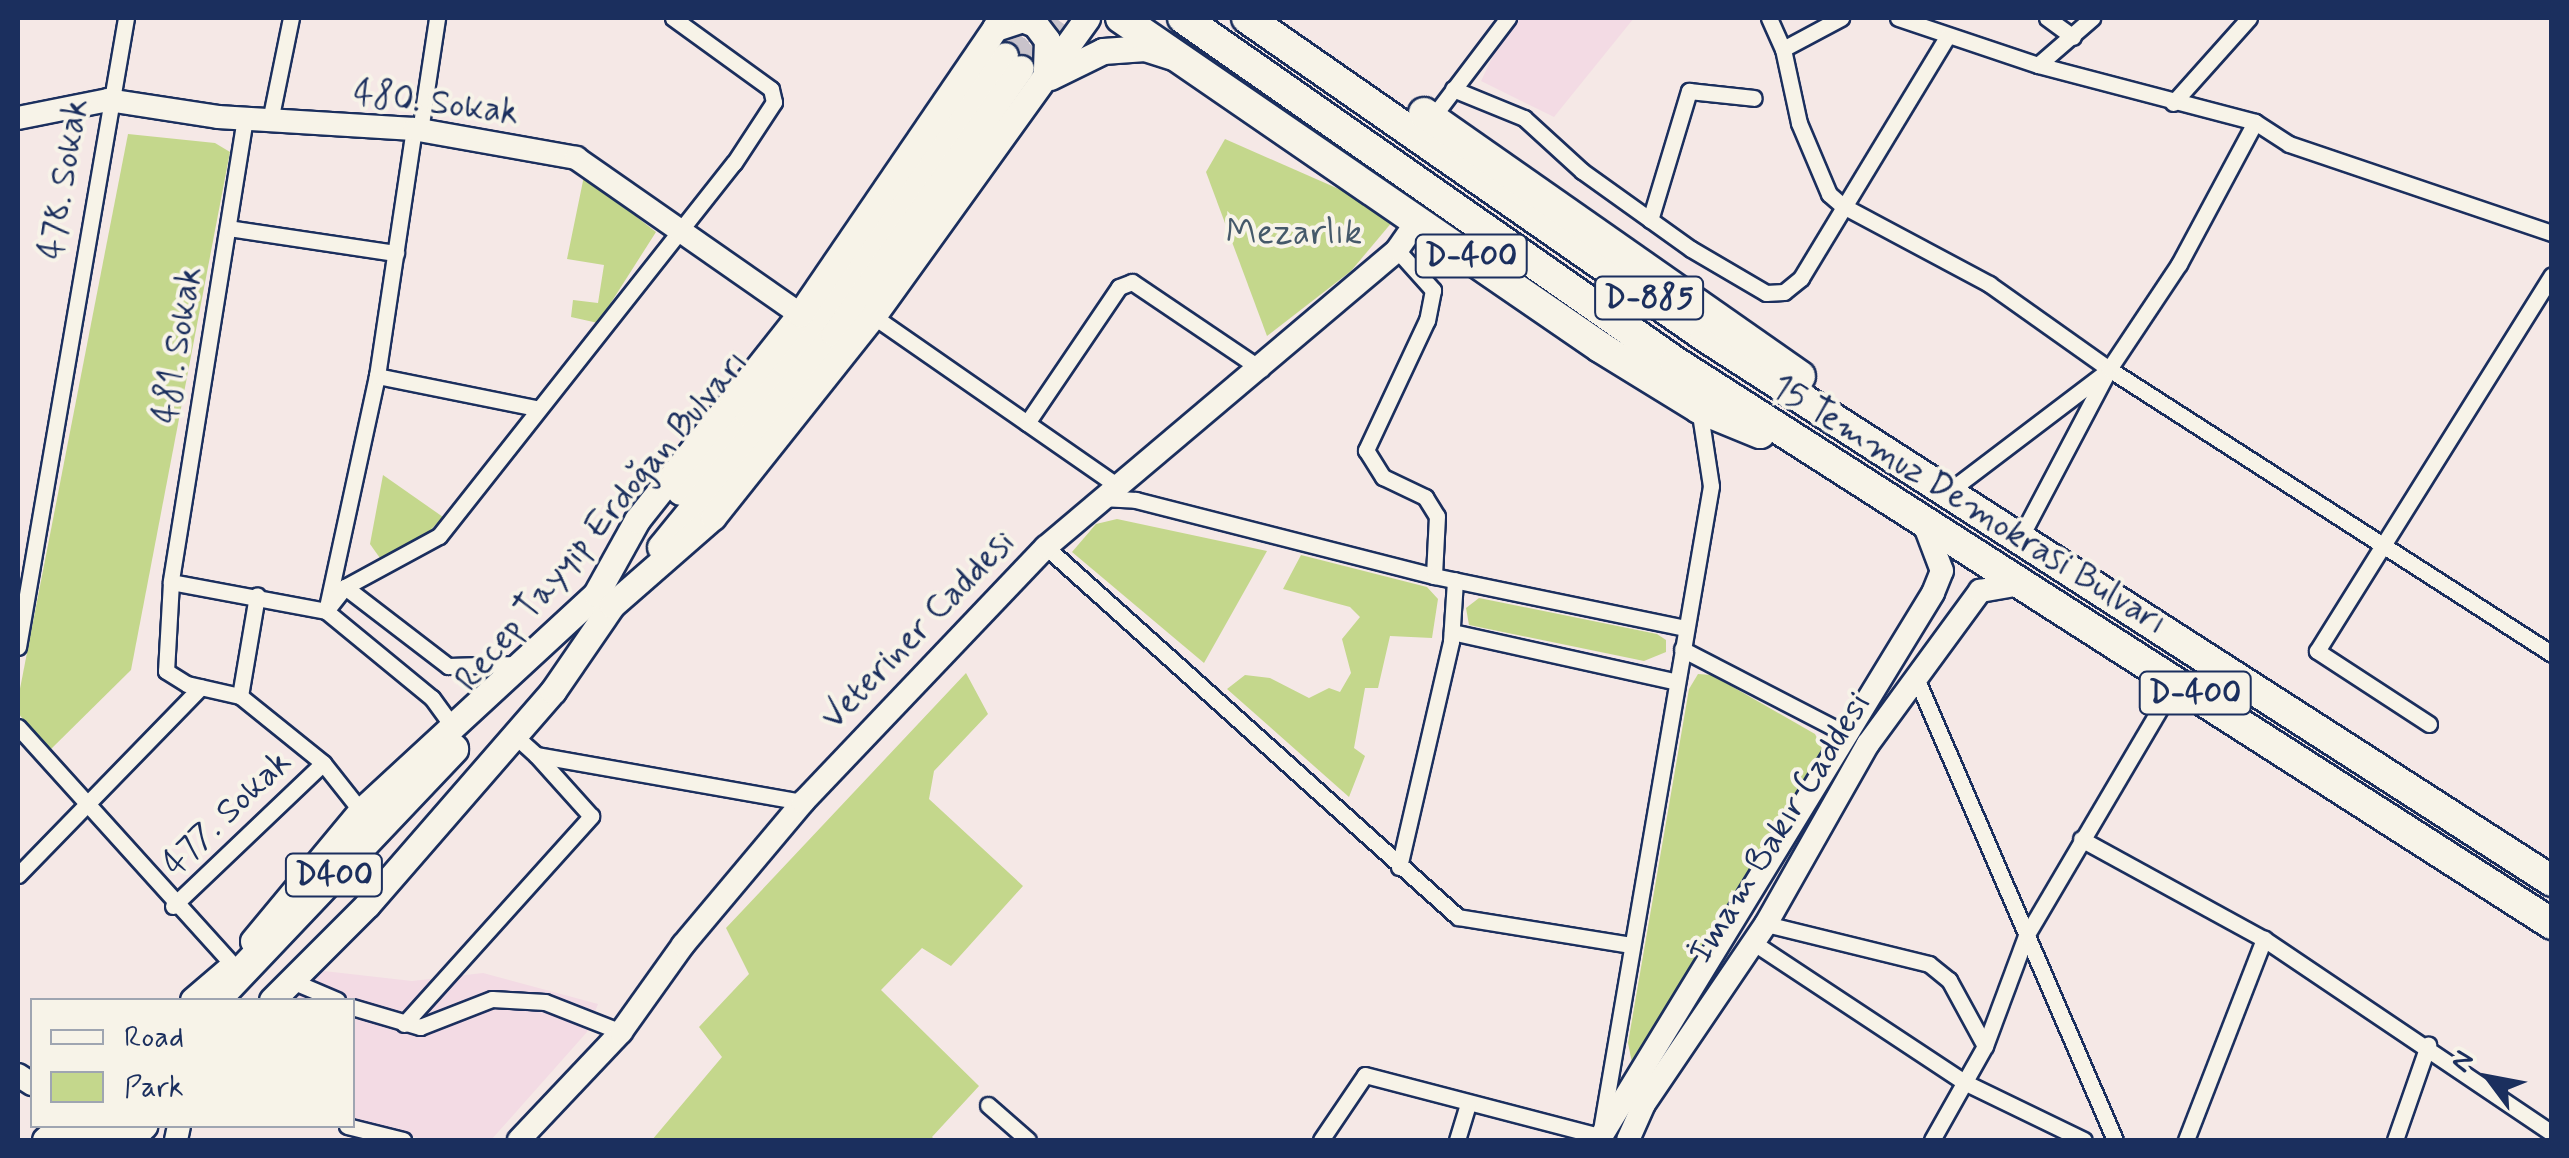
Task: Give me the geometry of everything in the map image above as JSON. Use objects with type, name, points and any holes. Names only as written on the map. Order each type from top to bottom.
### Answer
[{"type":"highway","name":"D-400","points":[[1121,18],[1700,408],[1837,465]]},
{"type":"highway","name":"15 Temmuz Demokrasi Bulvarı","points":[[1183,18],[1406,169],[1574,294],[2018,584],[2176,681],[2552,924]]},
{"type":"highway","points":[[1247,18],[1428,128]]},
{"type":"highway","name":"D-400","points":[[1282,18],[1428,128]]},
{"type":"highway","name":"15 Temmuz Demokrasi Bulvarı","points":[[1428,128],[1831,398],[1880,449],[2552,880]]},
{"type":"highway","name":"Recep Tayyip Erdoğan Bulvarı","points":[[217,998],[456,747]]},
{"type":"highway","name":"Recep Tayyip Erdoğan Bulvarı","points":[[245,998],[456,747]]},
{"type":"main road","points":[[196,998],[233,965],[362,812],[456,747],[516,664],[713,517],[873,316],[1087,18]]},
{"type":"main road","points":[[274,998],[514,735],[604,600],[637,520],[800,314],[978,56],[994,21],[1022,19],[1035,24],[1050,53],[1046,79]]},
{"type":"main road","points":[[1046,79],[1103,50],[1145,48],[1192,64]]},
{"type":"main road","name":"Recep Tayyip Erdoğan Bulvarı","points":[[456,747],[604,600],[834,334],[1013,62]]},
{"type":"main road","name":"480. Sokak","points":[[18,118],[108,100],[270,121],[417,130],[576,158],[800,314]]},
{"type":"main road","name":"Veteriner Caddesi","points":[[519,1140],[622,1032],[684,945],[803,802],[1046,547],[1108,492],[1262,369],[1396,250],[1419,219]]},
{"type":"main road","points":[[1600,1138],[1938,582],[1937,552],[1923,522]]},
{"type":"main road","name":"İmam Bakır Caddesi","points":[[1628,1140],[1644,1104],[1760,934],[1868,744],[1980,591],[2018,584]]},
{"type":"street","name":"478. Sokak","points":[[18,647],[26,550],[126,18]]},
{"type":"street","points":[[270,121],[291,18]]},
{"type":"street","points":[[326,612],[377,376],[437,18]]},
{"type":"street","points":[[326,612],[345,587],[439,536],[536,408],[681,230],[774,102],[771,90],[673,18]]},
{"type":"street","points":[[1428,128],[1508,18]]},
{"type":"street","points":[[1769,18],[1784,49],[1799,124],[1829,194],[1843,206],[1989,284],[2109,369],[2552,654]]},
{"type":"street","points":[[1784,49],[1842,18]]},
{"type":"street","points":[[1898,18],[2038,66],[2255,122],[2289,144],[2552,233]]},
{"type":"street","points":[[2047,18],[2073,37]]},
{"type":"street","points":[[2038,66],[2092,18]]},
{"type":"street","points":[[2173,103],[2249,18]]},
{"type":"street","points":[[1453,89],[1524,118],[1650,220],[1766,292],[1784,292],[1802,278],[1947,36]]},
{"type":"street","points":[[1650,220],[1689,91],[1754,98]]},
{"type":"street","name":"481. Sokak","points":[[200,687],[166,671],[171,582],[245,118]]},
{"type":"street","points":[[2020,540],[2109,369],[2179,264],[2255,122]]},
{"type":"street","points":[[228,228],[396,253]]},
{"type":"street","points":[[1396,250],[1433,290],[1427,320],[1366,450],[1383,476],[1424,497],[1437,516],[1434,576]]},
{"type":"street","points":[[2429,724],[2317,651],[2552,276]]},
{"type":"street","points":[[1026,423],[1119,287],[1132,282],[1262,369]]},
{"type":"street","points":[[873,316],[1026,423],[1108,492],[1434,576],[1686,628]]},
{"type":"street","points":[[1948,492],[2109,369]]},
{"type":"street","points":[[377,376],[536,408]]},
{"type":"street","points":[[1321,1140],[1364,1075],[1600,1138],[1711,486],[1700,408]]},
{"type":"street","points":[[1046,547],[1458,917],[1630,945]]},
{"type":"street","points":[[1399,867],[1452,632],[1455,580]]},
{"type":"street","points":[[171,582],[258,595],[326,612],[432,698],[456,747]]},
{"type":"street","points":[[345,587],[448,666],[516,664]]},
{"type":"street","points":[[240,696],[258,595]]},
{"type":"street","points":[[1452,632],[1677,682]]},
{"type":"street","points":[[1682,649],[1844,734]]},
{"type":"street","points":[[1916,678],[2114,1140]]},
{"type":"street","points":[[1932,1140],[1985,1046],[2026,936],[2176,681]]},
{"type":"street","points":[[18,875],[200,687],[240,696],[323,764],[362,812]]},
{"type":"street","points":[[18,727],[173,906],[233,965]]},
{"type":"street","points":[[404,1024],[591,816],[514,735]]},
{"type":"street","points":[[536,755],[803,802]]},
{"type":"street","name":"477. Sokak","points":[[173,906],[323,764]]},
{"type":"street","points":[[2081,839],[2264,938],[2428,1045],[2552,1133]]},
{"type":"street","points":[[1760,934],[1929,964],[1950,980],[1985,1046]]},
{"type":"street","points":[[1760,934],[1964,1082],[2084,1140]]},
{"type":"street","points":[[2186,1140],[2264,938]]},
{"type":"street","points":[[292,981],[332,998]]},
{"type":"street","points":[[355,1008],[420,1028],[492,999],[545,1002],[622,1032]]},
{"type":"street","points":[[2395,1140],[2428,1045]]},
{"type":"street","points":[[1456,1140],[1468,1104]]},
{"type":"street","points":[[988,1105],[1028,1140]]},
{"type":"street","points":[[355,1128],[402,1140]]},
{"type":"shaded area","points":[[1511,18],[1634,18],[1554,117],[1481,81]]},
{"type":"shaded area","points":[[324,971],[412,981],[483,973],[598,1004],[587,1032],[491,1140],[427,1140],[355,1122],[355,998],[296,998]]},
{"type":"green space","points":[[128,134],[215,143],[230,152],[131,670],[49,751],[18,713],[18,699]]},
{"type":"green space","name":"Mezarlık","points":[[1225,139],[1398,215],[1351,271],[1267,336],[1206,172]]},
{"type":"green space","points":[[584,176],[656,232],[598,323],[571,317],[573,300],[598,303],[604,265],[567,259]]},
{"type":"green space","points":[[383,475],[443,517],[397,565],[382,561],[370,544]]},
{"type":"green space","points":[[1117,519],[1267,551],[1204,663],[1072,552],[1096,524]]},
{"type":"green space","points":[[1301,555],[1427,587],[1438,599],[1432,638],[1390,636],[1378,688],[1365,688],[1354,748],[1365,756],[1349,797],[1227,689],[1245,675],[1270,678],[1309,698],[1329,688],[1340,692],[1351,673],[1342,639],[1360,617],[1350,607],[1283,589]]},
{"type":"green space","points":[[1479,598],[1657,634],[1666,640],[1666,652],[1644,661],[1469,625],[1466,608]]},
{"type":"green space","points":[[966,673],[988,714],[934,771],[929,799],[1023,886],[951,966],[922,948],[881,990],[979,1086],[932,1137],[935,1140],[652,1140],[722,1057],[699,1027],[749,974],[726,928]]},
{"type":"green space","points":[[1698,674],[1712,675],[1815,734],[1828,760],[1632,1063],[1628,1043],[1689,689]]},
{"type":"tunnel","points":[[1005,55],[1030,18]]},
{"type":"tunnel","points":[[1021,68],[1056,18]]}]
